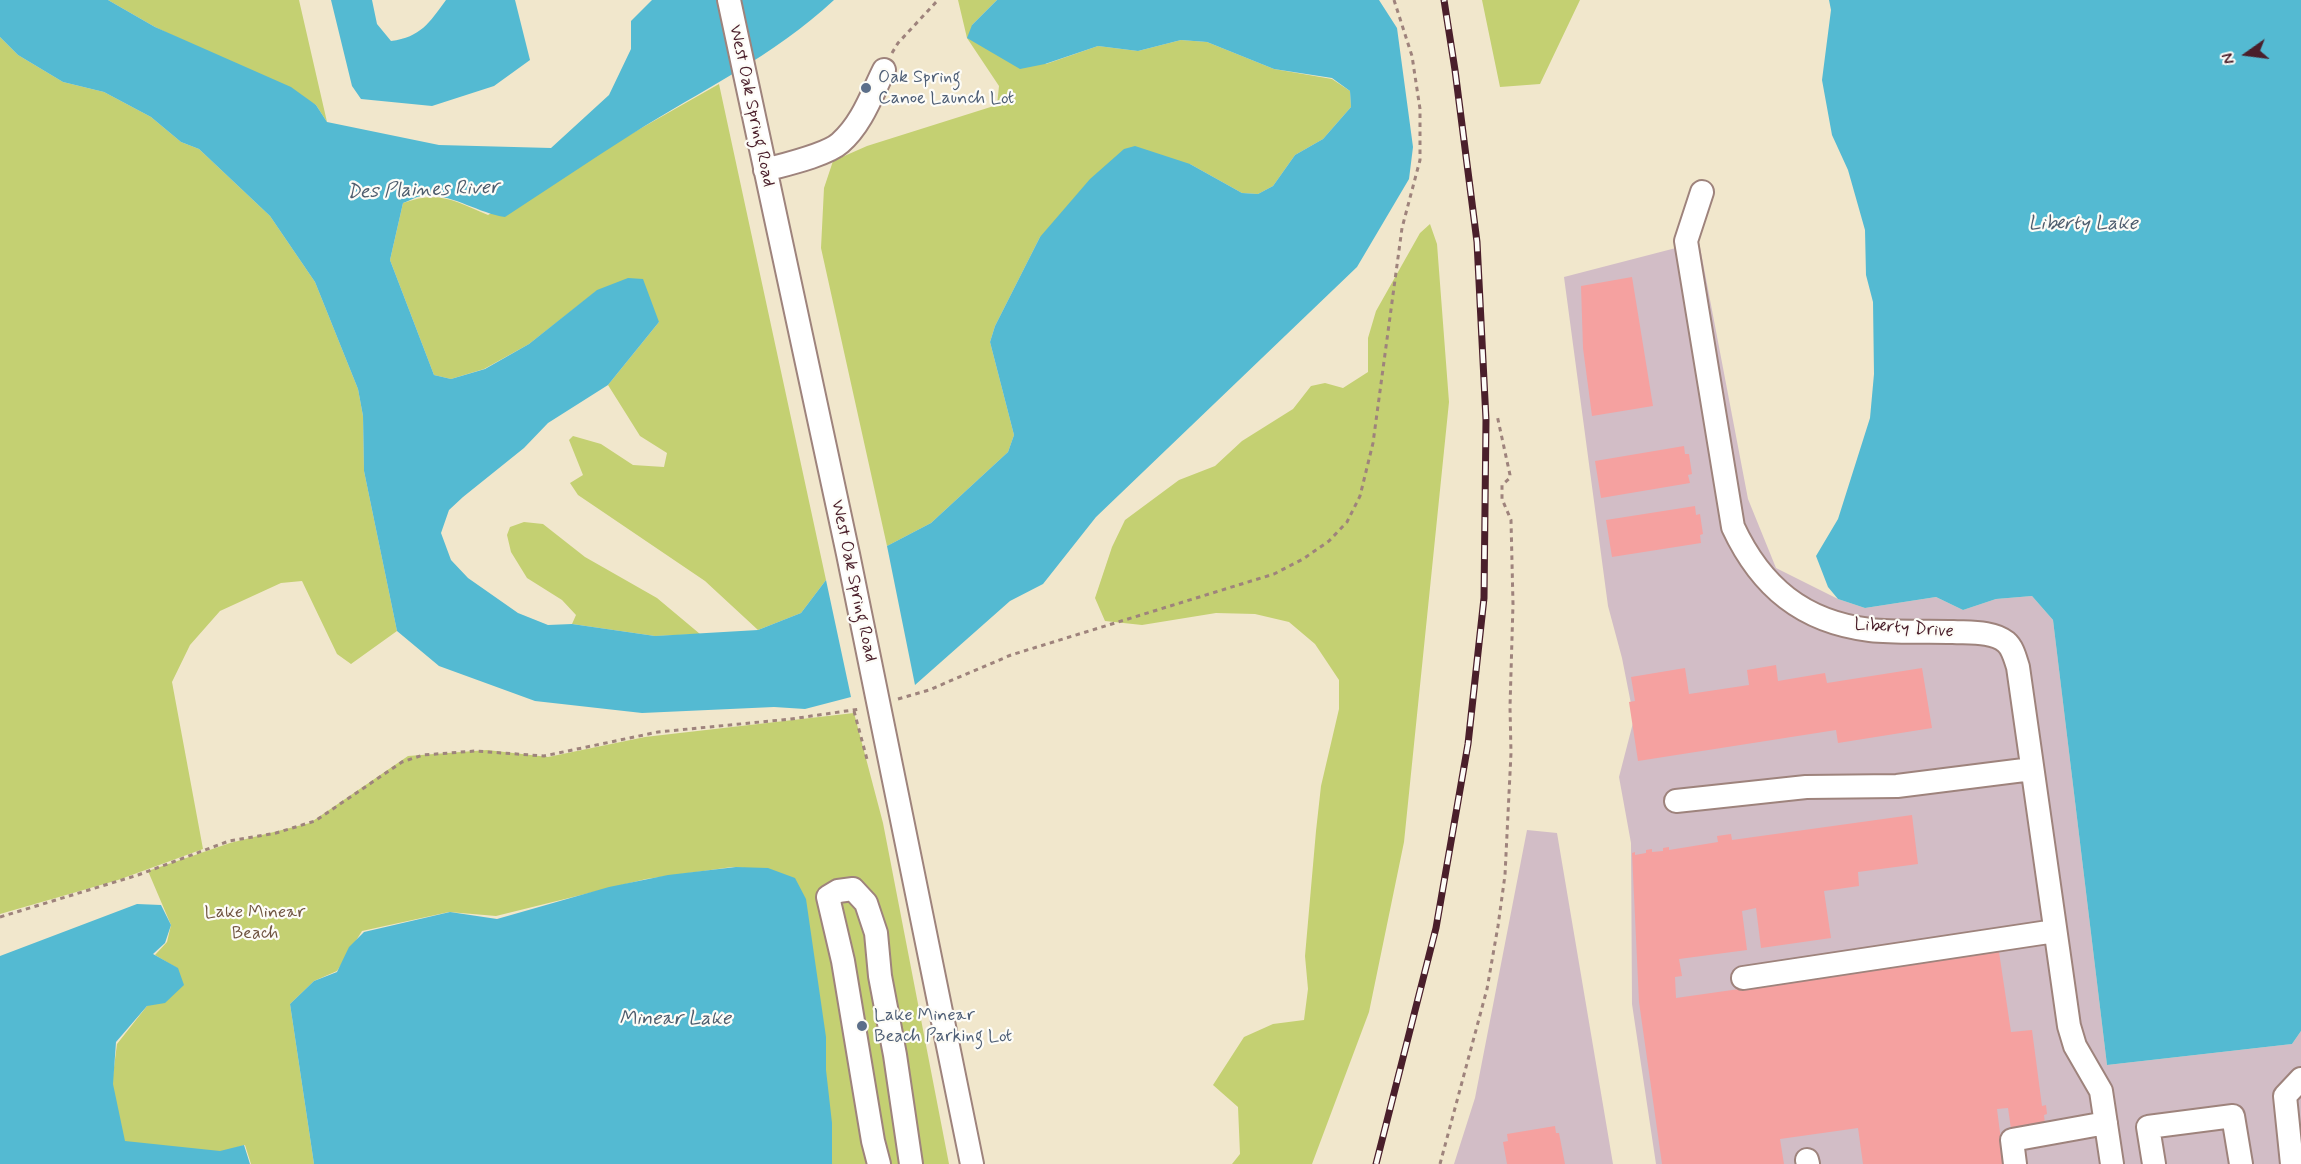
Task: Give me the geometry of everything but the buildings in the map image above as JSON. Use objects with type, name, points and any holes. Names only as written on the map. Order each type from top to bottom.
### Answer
[{"type":"street","name":"West Oak Spring Road","points":[[729,0],[848,554],[972,1164]]},
{"type":"street","points":[[765,170],[788,164],[839,144],[859,120],[884,70]]},
{"type":"street","name":"Liberty Drive","points":[[1702,192],[1686,241],[1733,527],[1745,553],[1764,578],[1786,598],[1810,614],[1870,630],[1984,633],[2006,642],[2014,654],[2018,667],[2067,1015],[2075,1046],[2101,1091],[2112,1164]]},
{"type":"street","points":[[1676,801],[1806,787],[1896,786],[2032,769]]},
{"type":"street","points":[[879,1164],[873,1141],[843,961],[830,911],[828,897],[838,891],[853,890],[866,903],[876,933],[880,976],[895,1055],[911,1164]]},
{"type":"street","points":[[1743,978],[2055,931]]},
{"type":"street","points":[[2292,1164],[2285,1096],[2301,1079]]},
{"type":"street","points":[[2154,1164],[2148,1127],[2233,1116],[2241,1164]]},
{"type":"street","points":[[2015,1164],[2012,1140],[2106,1123]]},
{"type":"path","points":[[884,70],[898,43],[938,0]]},
{"type":"path","points":[[1440,1164],[1486,989],[1505,875],[1511,753],[1512,554],[1511,520],[1500,491],[1510,475],[1497,415]]},
{"type":"shaded area","points":[[1699,242],[1748,499],[1776,568],[1838,599],[1865,608],[1936,597],[1963,610],[1996,599],[2032,596],[2053,620],[2107,1065],[2292,1044],[2301,1031],[2301,1164],[1656,1164],[1632,1004],[1631,843],[1619,777],[1634,719],[1622,658],[1608,606],[1564,277]]},
{"type":"shaded area","points":[[1527,830],[1557,833],[1613,1164],[1454,1164],[1475,1098]]},
{"type":"green space","points":[[108,0],[299,0],[327,122],[316,105],[155,27]]},
{"type":"green space","points":[[958,0],[997,0],[972,25],[1046,64],[1098,46],[1138,51],[1181,40],[1207,42],[1274,69],[1332,79],[1350,91],[1351,107],[1323,139],[1295,155],[1273,186],[1258,194],[1242,193],[1190,164],[1040,237],[995,326],[990,342],[1014,435],[1008,452],[931,523],[887,546],[821,248],[824,188],[833,161],[867,146],[997,105],[999,86],[967,38]]},
{"type":"green space","points":[[1482,0],[1580,0],[1540,84],[1500,87]]},
{"type":"green space","points":[[0,37],[18,55],[63,82],[104,92],[151,117],[181,142],[199,149],[270,216],[315,282],[358,389],[363,416],[364,471],[397,631],[351,664],[337,654],[302,581],[281,583],[220,611],[190,645],[172,682],[203,849],[118,880],[0,914]]},
{"type":"green space","points":[[719,84],[826,580],[801,613],[758,630],[705,581],[578,495],[570,483],[583,475],[569,440],[573,436],[601,444],[633,465],[664,467],[667,453],[640,436],[608,385],[659,322],[598,290],[529,344],[484,369],[451,379],[434,375],[390,260],[403,203],[437,197],[488,215]]},
{"type":"green space","points":[[1430,224],[1437,244],[1449,402],[1404,842],[1369,1012],[1312,1164],[1232,1164],[1240,1154],[1238,1107],[1213,1085],[1244,1037],[1273,1024],[1304,1020],[1308,989],[1305,956],[1316,831],[1321,786],[1339,709],[1339,680],[1315,644],[1289,622],[1255,614],[1216,613],[1142,625],[1105,621],[1095,598],[1112,547],[1125,520],[1179,480],[1215,466],[1242,441],[1293,409],[1311,386],[1325,383],[1343,388],[1368,372],[1368,338],[1376,311],[1420,233]]},
{"type":"green space","points":[[524,522],[543,524],[585,557],[657,598],[700,634],[655,636],[572,624],[576,615],[562,600],[527,578],[511,552],[507,535],[510,527]]},
{"type":"green space","name":"Lake Minear Beach","points":[[854,713],[883,823],[949,1164],[828,1164],[769,870],[732,867],[646,879],[496,916],[449,912],[362,931],[337,971],[314,981],[290,1004],[314,1164],[251,1164],[245,1145],[218,1153],[124,1142],[112,1083],[117,1044],[177,968],[155,955],[167,942],[171,925],[148,871],[230,843],[310,823],[408,756],[487,750],[548,757],[645,737]]},
{"type":"water","name":"Des Plaines River","points":[[0,0],[108,0],[155,27],[291,87],[316,105],[327,122],[439,145],[551,148],[609,95],[631,49],[631,21],[652,0],[834,0],[787,39],[762,56],[632,134],[505,217],[442,197],[421,196],[403,203],[390,260],[434,375],[451,379],[485,369],[529,344],[597,290],[628,278],[643,279],[659,322],[608,385],[548,423],[524,448],[449,510],[441,533],[451,560],[468,578],[518,613],[548,625],[572,624],[655,636],[758,630],[801,613],[826,580],[851,697],[805,709],[774,707],[642,713],[535,701],[439,666],[397,631],[364,471],[363,416],[358,389],[315,282],[270,216],[199,149],[181,142],[151,117],[104,92],[63,82],[18,55],[0,37]]},
{"type":"water","points":[[331,0],[372,0],[377,24],[391,41],[410,36],[423,28],[446,0],[515,0],[530,60],[494,86],[432,106],[361,99],[352,86]]},
{"type":"water","points":[[997,0],[1379,0],[1397,28],[1413,147],[1409,179],[1357,267],[1096,517],[1043,584],[1010,601],[915,685],[887,546],[931,523],[1008,452],[1014,435],[990,342],[995,326],[1040,237],[1090,179],[1124,149],[1135,146],[1190,164],[1242,193],[1258,194],[1273,186],[1295,155],[1323,139],[1351,107],[1350,91],[1332,78],[1274,69],[1207,42],[1181,40],[1138,51],[1098,46],[1045,64],[1020,69],[967,38],[972,25]]},
{"type":"water","name":"Liberty Lake","points":[[1829,0],[2301,0],[2301,1031],[2292,1044],[2107,1065],[2053,620],[2032,596],[1996,599],[1963,610],[1936,597],[1865,608],[1838,599],[1828,587],[1816,556],[1838,519],[1870,418],[1874,374],[1873,302],[1866,275],[1865,230],[1848,170],[1832,135],[1822,80],[1831,10]]},
{"type":"water","name":"Minear Lake","points":[[736,867],[768,868],[795,878],[806,899],[826,1037],[826,1070],[832,1123],[832,1164],[314,1164],[290,1004],[314,981],[337,972],[349,947],[364,932],[450,912],[497,919],[609,887],[668,875]]},
{"type":"water","points":[[137,904],[161,905],[171,925],[165,943],[153,954],[178,968],[184,985],[165,1003],[147,1006],[116,1042],[113,1084],[125,1141],[220,1151],[244,1145],[250,1164],[0,1164],[0,956]]},
{"type":"railway","points":[[1376,1164],[1436,928],[1468,744],[1484,598],[1486,420],[1477,242],[1444,0]]},
{"type":"place","name":"Oak Spring Canoe Launch Lot","points":[[866,88]]},
{"type":"place","name":"Lake Minear Beach Parking Lot","points":[[862,1026]]}]
